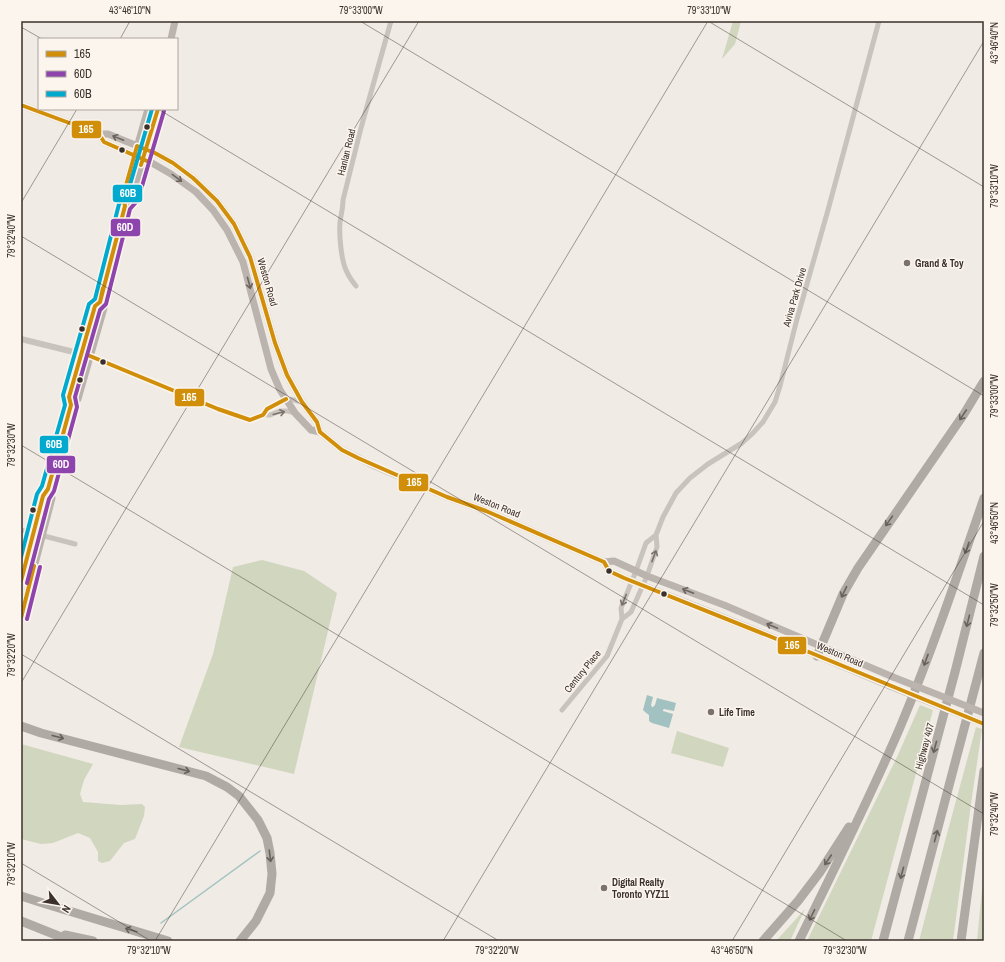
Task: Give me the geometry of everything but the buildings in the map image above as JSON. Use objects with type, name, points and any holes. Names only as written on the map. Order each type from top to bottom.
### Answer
[{"type":"highway","points":[[817,656],[843,594],[858,568],[964,414],[984,382]]},
{"type":"highway","points":[[799,941],[854,829],[900,726],[954,584],[984,498]]},
{"type":"highway","name":"Highway 407","points":[[883,941],[955,672],[984,556]]},
{"type":"highway","points":[[908,941],[984,652]]},
{"type":"highway","points":[[21,726],[41,733],[206,776],[227,787],[239,796],[258,820],[267,838],[272,874],[270,893],[260,914],[240,941]]},
{"type":"highway","points":[[21,731],[41,733]]},
{"type":"highway","points":[[961,941],[984,771]]},
{"type":"highway","points":[[763,941],[798,901],[820,872],[877,779]]},
{"type":"highway","points":[[967,941],[972,864]]},
{"type":"highway","points":[[21,896],[168,941]]},
{"type":"highway","points":[[21,921],[72,941]]},
{"type":"highway","points":[[44,930],[93,941]]},
{"type":"main road","points":[[171,38],[175,21]]},
{"type":"main road","name":"Weston Road","points":[[21,105],[99,134],[108,134],[155,153],[173,163],[193,178],[217,201],[234,224],[250,257],[275,343],[287,375],[302,402],[317,422],[320,432]]},
{"type":"main road","points":[[21,581],[71,405],[69,397],[81,354],[96,306],[100,302],[125,206],[123,196],[148,110]]},
{"type":"main road","points":[[125,206],[132,198],[158,110]]},
{"type":"main road","name":"Weston Road","points":[[99,134],[104,142],[143,159],[171,174],[196,192],[227,230],[243,262],[271,369],[280,390],[295,413],[311,430],[320,432],[342,450],[442,494],[486,511],[604,562],[614,561],[646,576],[724,605],[893,677],[984,713]]},
{"type":"main road","points":[[71,405],[78,399],[104,308],[100,302]]},
{"type":"main road","points":[[21,618],[52,498],[48,489]]},
{"type":"main road","name":"Weston Road","points":[[604,562],[610,572],[642,586],[695,606],[984,724]]},
{"type":"street","name":"Hanlan Road","points":[[356,286],[346,271],[344,263],[340,222],[360,135],[391,21]]},
{"type":"street","name":"Aviva Park Drive","points":[[642,586],[657,547],[656,535],[663,517],[676,493],[690,478],[708,464],[752,434],[764,422],[775,402],[879,21]]},
{"type":"street","points":[[21,339],[99,359],[218,409],[250,420],[280,411],[295,413]]},
{"type":"street","points":[[263,415],[267,409],[286,399],[302,402]]},
{"type":"street","points":[[21,530],[75,544]]},
{"type":"street","name":"Aviva Park Drive","points":[[632,581],[646,543],[656,535]]},
{"type":"street","name":"Century Place","points":[[562,710],[607,656],[622,619],[621,608],[632,581]]},
{"type":"street","name":"Century Place","points":[[622,619],[631,612],[642,586]]},
{"type":"green space","points":[[733,21],[741,21],[735,44],[722,59]]},
{"type":"green space","points":[[262,560],[304,571],[337,593],[294,774],[179,747],[213,654],[233,567]]},
{"type":"green space","points":[[920,705],[933,710],[871,941],[807,941],[897,757]]},
{"type":"green space","points":[[976,727],[982,729],[953,941],[919,941],[944,845]]},
{"type":"green space","points":[[677,731],[729,748],[723,767],[671,753]]},
{"type":"green space","points":[[21,744],[93,764],[84,780],[80,794],[83,802],[121,805],[142,804],[145,807],[144,816],[135,839],[124,843],[110,861],[102,863],[98,861],[98,852],[90,838],[78,833],[53,843],[41,844],[21,839]]},
{"type":"green space","points":[[984,868],[984,941],[977,941]]},
{"type":"green space","points":[[805,909],[790,941],[776,941]]},
{"type":"water","points":[[647,695],[653,697],[652,707],[655,705],[657,698],[676,703],[674,711],[663,710],[673,714],[669,728],[649,721],[649,715],[643,710]]},
{"type":"waterway","points":[[161,923],[260,851]]},
{"type":"transit line","name":"165","points":[[21,105],[99,134],[104,142],[147,161]]},
{"type":"transit line","name":"60B","points":[[21,557],[37,494],[42,486],[65,405],[63,395],[89,304],[95,299],[119,204],[127,195],[152,110]]},
{"type":"transit line","name":"165","points":[[141,165],[158,110]]},
{"type":"transit line","name":"60D","points":[[27,583],[49,499],[54,491],[77,407],[75,397],[100,310],[106,304],[130,209],[138,200],[164,111]]},
{"type":"transit line","name":"165","points":[[100,302],[125,206],[123,196],[137,146],[155,153],[173,163],[193,178],[217,201],[234,224],[250,257],[275,343],[287,375],[302,402],[317,422],[320,432],[342,450],[447,497],[486,511],[604,562],[609,571],[624,578],[984,724]]},
{"type":"transit line","name":"165","points":[[21,581],[43,496],[48,489],[71,405],[69,397],[95,306],[100,302],[103,288]]},
{"type":"transit line","name":"165","points":[[90,356],[218,409],[250,420],[263,415],[267,409],[286,399]]},
{"type":"transit line","name":"165","points":[[21,618],[34,566]]},
{"type":"transit line","name":"60D","points":[[27,619],[40,567]]},
{"type":"place","name":"Grand & Toy","points":[[907,263]]},
{"type":"place","name":"Life Time","points":[[711,712]]},
{"type":"place","name":"Digital Realty Toronto YYZ11","points":[[604,888]]}]
